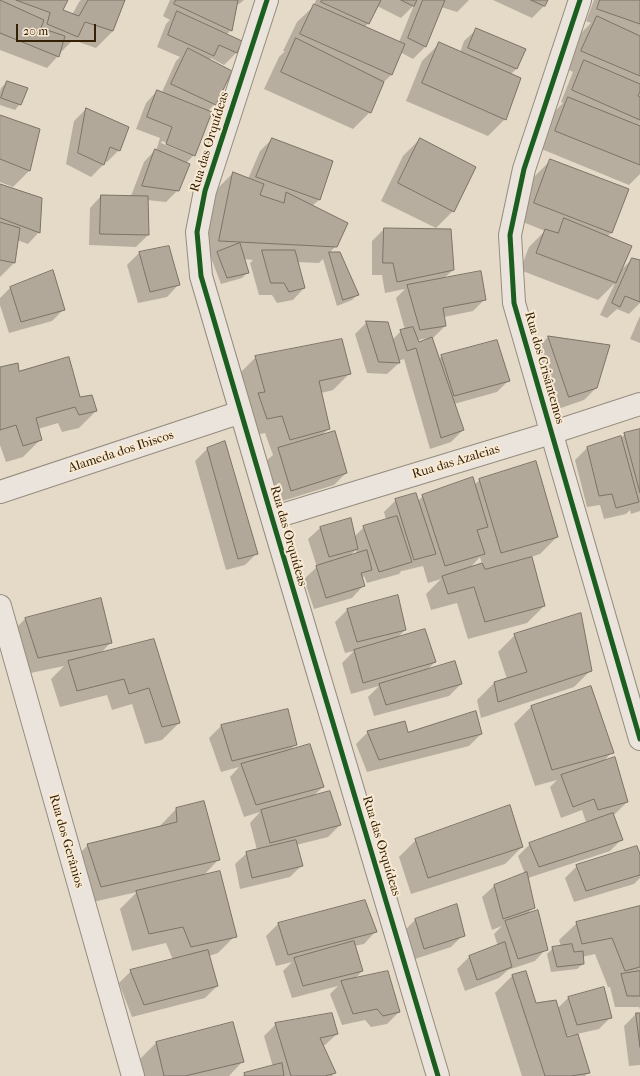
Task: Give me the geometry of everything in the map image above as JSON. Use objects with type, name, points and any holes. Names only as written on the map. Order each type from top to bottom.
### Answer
[{"type":"street","name":"Rua das Orquídeas","points":[[267,0],[205,191],[197,232],[201,276],[438,1076]]},
{"type":"street","name":"Rua dos Crisântemos","points":[[580,0],[524,169],[510,235],[514,303],[640,739]]},
{"type":"street","name":"Rua das Azaleias","points":[[272,518],[551,433],[640,404]]},
{"type":"street","name":"Alameda dos Ibiscos","points":[[0,492],[241,412]]},
{"type":"street","name":"Rua dos Gerânios","points":[[0,606],[132,1076]]},
{"type":"building","points":[[0,0],[44,20],[41,28],[65,36],[59,57],[0,33]]},
{"type":"building","points":[[16,0],[68,0],[63,10],[79,16],[88,0],[125,0],[113,31],[85,22],[78,37],[47,24],[50,13]]},
{"type":"building","points":[[176,0],[238,0],[232,31],[174,4]]},
{"type":"building","points":[[322,0],[381,0],[369,24],[321,2]]},
{"type":"building","points":[[401,0],[417,0],[414,6]]},
{"type":"building","points":[[423,0],[445,0],[426,47],[408,38]]},
{"type":"building","points":[[531,0],[548,0],[545,6]]},
{"type":"building","points":[[600,0],[640,0],[640,24],[597,9]]},
{"type":"building","points":[[314,4],[405,44],[392,75],[300,34]]},
{"type":"building","points":[[177,11],[242,41],[237,53],[219,45],[214,56],[168,35]]},
{"type":"building","points":[[597,16],[640,36],[640,76],[581,51]]},
{"type":"building","points":[[476,28],[526,49],[517,69],[468,48]]},
{"type":"building","points":[[296,38],[384,82],[371,113],[281,72]]},
{"type":"building","points":[[439,42],[521,78],[506,120],[422,83]]},
{"type":"building","points":[[188,48],[232,71],[216,105],[171,84]]},
{"type":"building","points":[[584,60],[640,84],[638,96],[640,97],[640,120],[572,90]]},
{"type":"building","points":[[7,81],[28,88],[21,105],[1,98]]},
{"type":"building","points":[[157,90],[212,112],[195,156],[166,144],[172,127],[147,117]]},
{"type":"building","points":[[568,97],[640,126],[640,165],[555,131]]},
{"type":"building","points":[[86,108],[129,127],[120,151],[110,147],[104,165],[78,153]]},
{"type":"building","points":[[0,115],[40,129],[30,171],[0,159]]},
{"type":"building","points":[[272,138],[333,161],[320,200],[256,177]]},
{"type":"building","points":[[420,138],[476,167],[454,212],[398,183]]},
{"type":"building","points":[[155,149],[190,164],[179,191],[142,186]]},
{"type":"building","points":[[550,159],[629,189],[612,233],[534,203]]},
{"type":"building","points":[[233,172],[264,184],[260,195],[284,203],[286,192],[348,223],[337,247],[219,241]]},
{"type":"building","points":[[0,184],[42,198],[40,233],[0,218]]},
{"type":"building","points":[[101,195],[148,196],[149,235],[100,234]]},
{"type":"building","points":[[564,218],[632,246],[616,283],[536,253],[545,229],[558,233]]},
{"type":"building","points":[[0,222],[20,228],[15,263],[0,260]]},
{"type":"building","points":[[384,228],[451,229],[454,270],[397,282],[393,263],[383,263]]},
{"type":"building","points":[[240,243],[249,273],[227,278],[217,252]]},
{"type":"building","points":[[169,246],[180,285],[150,292],[139,252]]},
{"type":"building","points":[[262,250],[295,250],[305,288],[289,292],[284,283],[271,283]]},
{"type":"building","points":[[329,252],[340,252],[359,295],[343,300]]},
{"type":"building","points":[[632,258],[640,260],[640,302],[625,296],[620,307],[612,303]]},
{"type":"building","points":[[53,270],[65,310],[21,322],[10,287]]},
{"type":"building","points":[[481,271],[486,300],[443,308],[446,326],[420,330],[407,285]]},
{"type":"building","points":[[366,321],[388,322],[400,363],[379,362]]},
{"type":"building","points":[[413,327],[419,342],[432,337],[464,430],[441,438],[416,348],[407,351],[400,330]]},
{"type":"building","points":[[548,336],[610,345],[597,388],[569,397]]},
{"type":"building","points":[[342,339],[351,374],[319,381],[330,429],[290,440],[282,416],[267,419],[258,393],[265,392],[255,356]]},
{"type":"building","points":[[497,340],[510,381],[454,396],[441,355]]},
{"type":"building","points":[[69,357],[80,397],[92,395],[97,411],[79,415],[75,407],[36,418],[42,440],[23,446],[16,425],[0,430],[0,367],[18,363],[19,371]]},
{"type":"building","points":[[640,429],[640,493],[624,433]]},
{"type":"building","points":[[335,431],[347,473],[291,491],[278,448]]},
{"type":"building","points":[[621,436],[639,502],[616,508],[612,494],[599,496],[587,447]]},
{"type":"building","points":[[225,441],[258,554],[238,559],[207,448]]},
{"type":"building","points":[[536,461],[558,537],[501,553],[479,479]]},
{"type":"building","points":[[473,477],[488,527],[477,530],[485,554],[445,566],[422,495]]},
{"type":"building","points":[[416,493],[436,554],[414,560],[395,499]]},
{"type":"building","points":[[397,516],[412,562],[379,572],[363,526]]},
{"type":"building","points":[[351,518],[358,549],[329,557],[320,527]]},
{"type":"building","points":[[367,550],[372,570],[361,573],[365,586],[326,598],[316,566]]},
{"type":"building","points":[[532,557],[545,606],[485,622],[474,587],[448,594],[442,576],[482,563],[485,569]]},
{"type":"building","points":[[398,595],[406,630],[357,642],[347,609]]},
{"type":"building","points":[[101,598],[112,643],[38,658],[25,618]]},
{"type":"building","points":[[581,613],[592,671],[498,702],[494,682],[527,672],[514,634]]},
{"type":"building","points":[[425,629],[436,662],[363,683],[354,650]]},
{"type":"building","points":[[154,639],[180,723],[162,727],[149,688],[129,694],[124,679],[77,691],[68,661]]},
{"type":"building","points":[[455,661],[462,684],[386,705],[379,684]]},
{"type":"building","points":[[591,686],[614,753],[552,770],[531,706]]},
{"type":"building","points":[[288,709],[297,745],[232,761],[221,725]]},
{"type":"building","points":[[476,711],[482,734],[379,760],[367,731],[405,721],[408,732]]},
{"type":"building","points":[[310,744],[324,787],[256,805],[241,764]]},
{"type":"building","points":[[615,757],[628,802],[598,810],[594,799],[573,807],[561,775]]},
{"type":"building","points":[[330,791],[341,825],[270,843],[261,810]]},
{"type":"building","points":[[204,801],[220,860],[101,887],[87,844],[177,822],[176,808]]},
{"type":"building","points":[[510,805],[523,847],[428,878],[415,839]]},
{"type":"building","points":[[613,813],[623,840],[539,867],[529,843]]},
{"type":"building","points":[[296,840],[303,866],[252,878],[246,852]]},
{"type":"building","points":[[637,846],[640,854],[640,875],[586,891],[576,865]]},
{"type":"building","points":[[220,871],[237,937],[191,947],[183,927],[149,934],[136,891]]},
{"type":"building","points":[[527,872],[535,908],[503,919],[494,885]]},
{"type":"building","points":[[365,900],[377,932],[288,955],[278,923]]},
{"type":"building","points":[[457,904],[465,936],[424,949],[415,919]]},
{"type":"building","points":[[640,906],[640,967],[625,971],[612,938],[582,944],[576,922]]},
{"type":"building","points":[[538,910],[548,950],[518,959],[505,921]]},
{"type":"building","points":[[354,941],[363,971],[303,986],[294,958]]},
{"type":"building","points":[[505,942],[512,967],[477,980],[469,956]]},
{"type":"building","points":[[572,944],[574,952],[583,951],[584,964],[557,967],[552,947]]},
{"type":"building","points":[[208,950],[218,986],[144,1005],[130,970]]},
{"type":"building","points":[[388,971],[400,1012],[383,1016],[377,1009],[353,1014],[341,981]]},
{"type":"building","points":[[526,971],[536,1003],[556,1000],[567,1037],[578,1034],[590,1073],[571,1076],[545,1076],[512,975]]},
{"type":"building","points":[[640,971],[640,996],[627,996],[621,974]]},
{"type":"building","points":[[604,987],[612,1018],[577,1025],[568,997]]},
{"type":"building","points":[[332,1013],[338,1034],[320,1038],[336,1073],[325,1076],[291,1076],[275,1023]]},
{"type":"building","points":[[636,1013],[640,1013],[640,1047]]},
{"type":"building","points":[[233,1022],[244,1062],[185,1076],[164,1076],[156,1042]]},
{"type":"building","points":[[282,1063],[284,1076],[245,1076],[244,1073]]},
{"type":"cycle path","points":[[267,0],[205,191],[197,232],[201,276],[438,1076]]},
{"type":"cycle path","points":[[580,0],[524,169],[510,235],[514,303],[640,739]]}]
